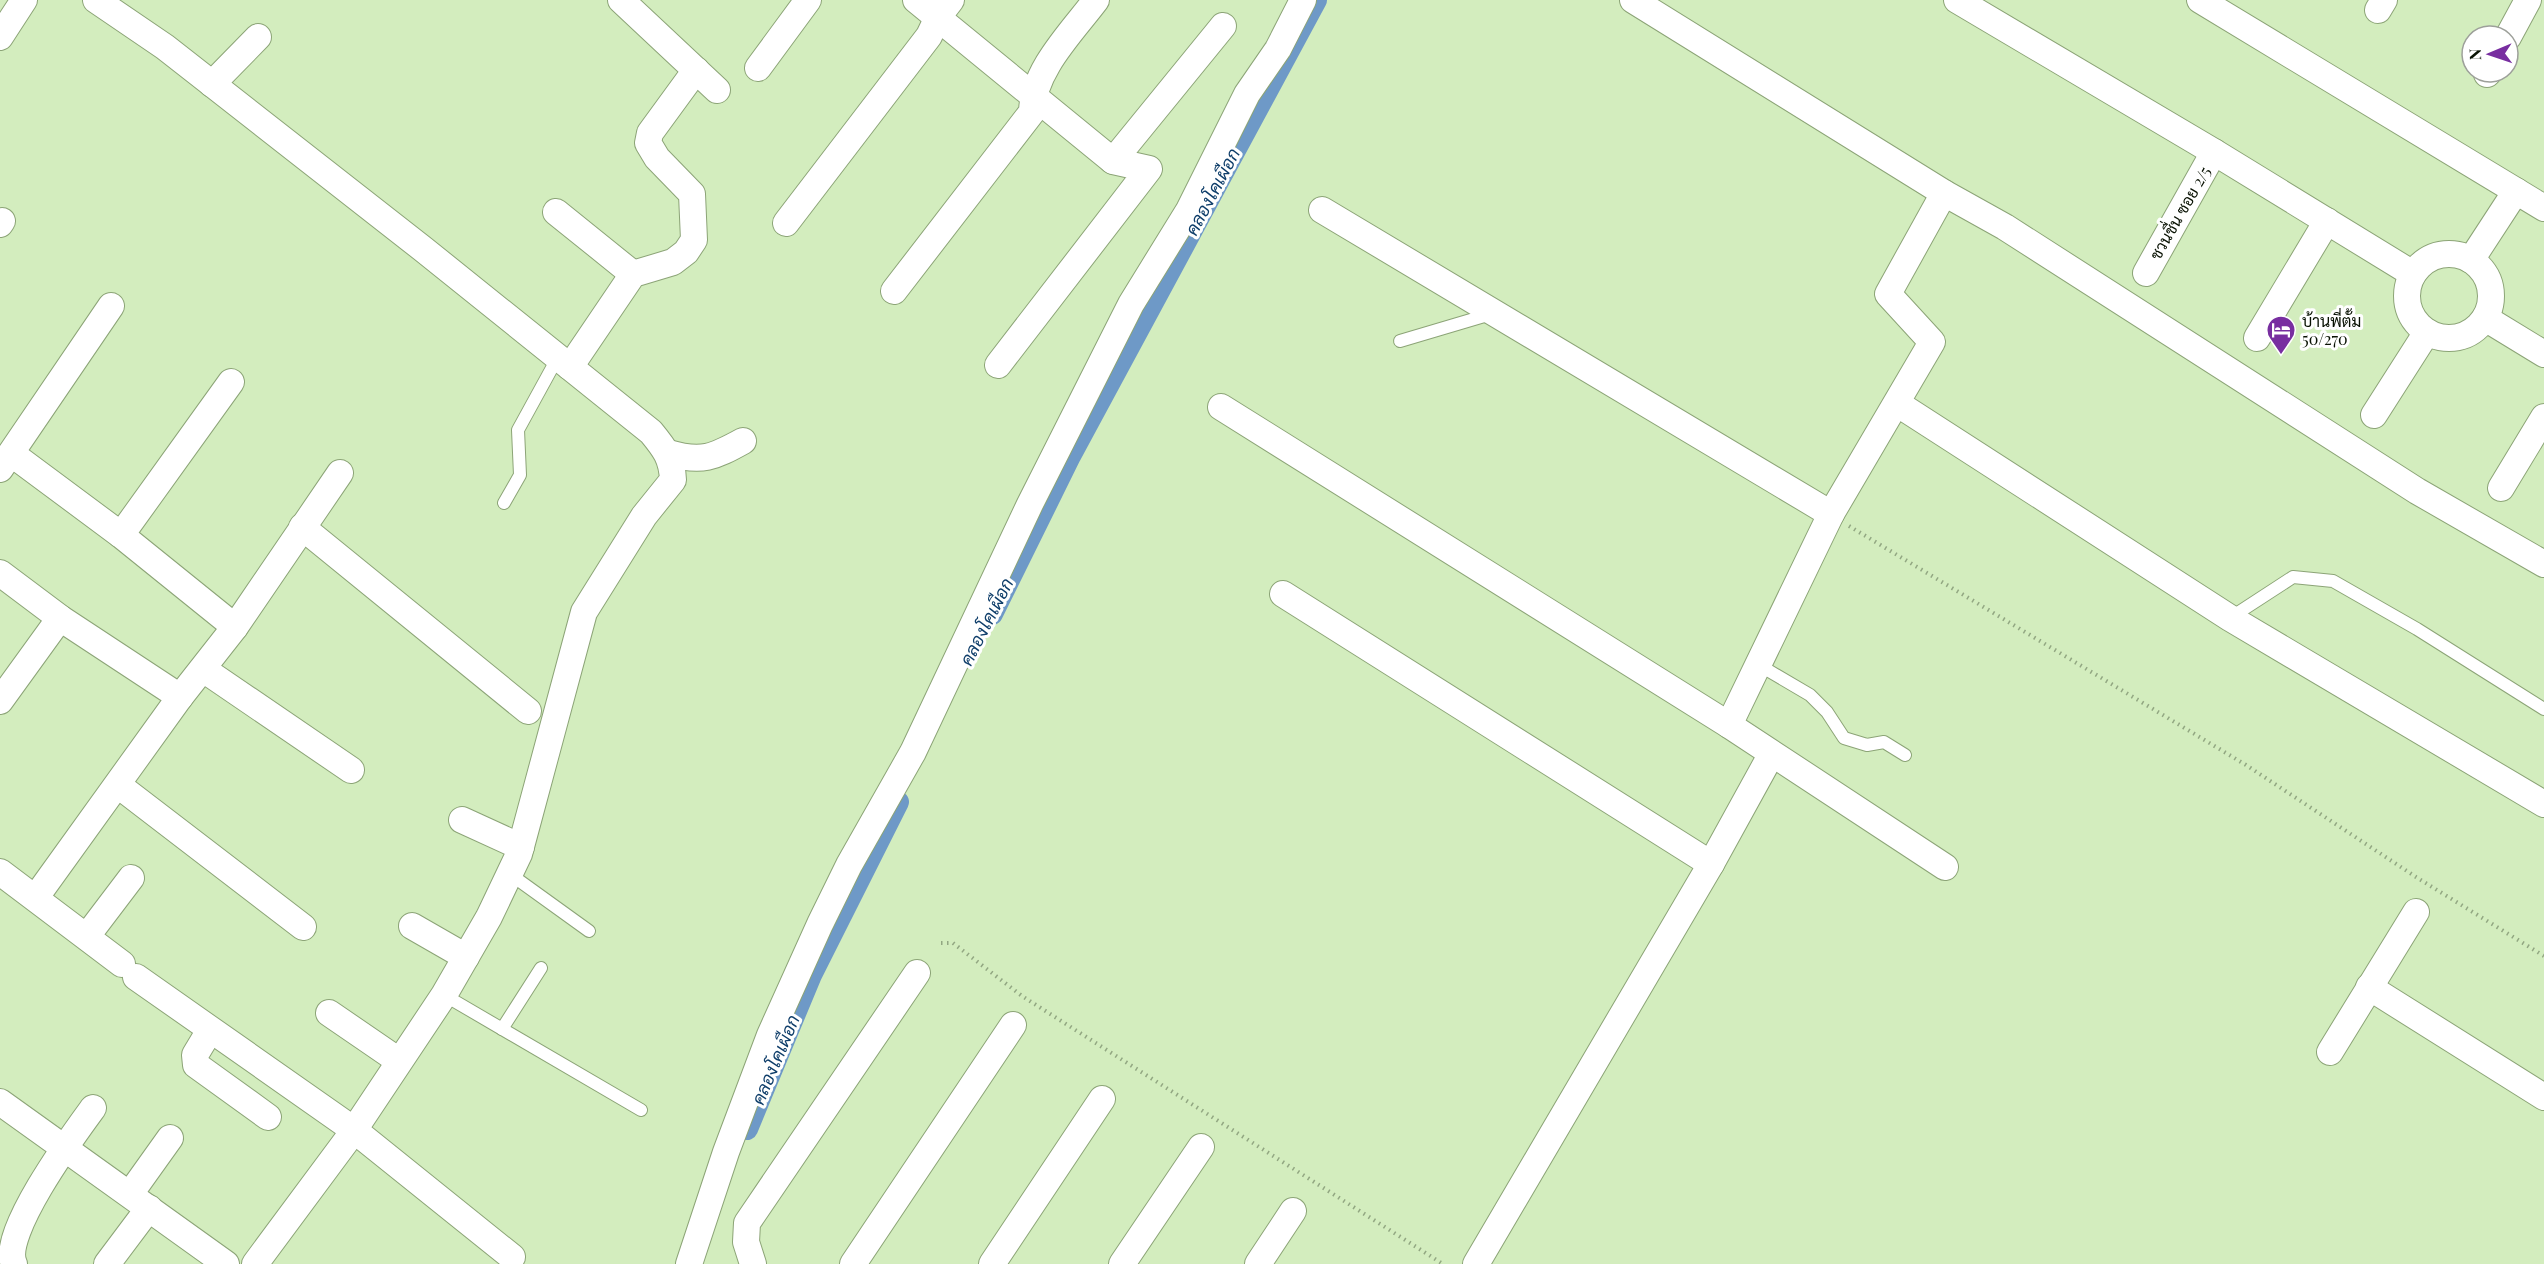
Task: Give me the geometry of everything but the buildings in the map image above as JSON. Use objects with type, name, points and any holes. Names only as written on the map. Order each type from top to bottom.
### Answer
[{"type":"street","points":[[0,37],[24,0]]},
{"type":"street","points":[[96,0],[165,47],[564,362],[651,432],[668,453],[672,462],[673,480],[644,516],[584,612],[521,847],[510,874],[444,995],[354,1130],[255,1264]]},
{"type":"street","points":[[621,0],[717,90]]},
{"type":"street","points":[[758,68],[808,0]]},
{"type":"street","points":[[916,0],[944,8],[1033,96],[1113,160],[1149,169],[998,365]]},
{"type":"street","points":[[894,291],[1032,111],[1033,96],[1052,58],[1096,0]]},
{"type":"street","points":[[689,1264],[726,1152],[770,1035],[820,924],[849,865],[918,742],[1030,504],[1131,304],[1189,210],[1247,94],[1278,49],[1303,0]]},
{"type":"street","points":[[1633,0],[1944,193],[2005,227],[2417,492],[2544,564]]},
{"type":"street","points":[[1957,0],[2214,152],[2413,274]]},
{"type":"street","points":[[2200,0],[2544,208]]},
{"type":"street","points":[[2515,24],[2528,0]]},
{"type":"street","points":[[786,223],[929,36],[944,8]]},
{"type":"street","points":[[1113,160],[1223,26]]},
{"type":"street","points":[[212,84],[258,37]]},
{"type":"street","points":[[564,362],[633,274],[673,262],[686,252],[694,240],[692,194],[657,158],[648,143],[650,133],[696,70]]},
{"type":"street","name":"ชวนชื่น ซอย 2/5","points":[[2146,273],[2214,152]]},
{"type":"street","points":[[2471,260],[2516,191]]},
{"type":"street","points":[[1729,725],[1831,514],[1898,404],[1932,342],[1888,294],[1944,193]]},
{"type":"street","points":[[1322,210],[1831,514]]},
{"type":"street","points":[[556,212],[633,274]]},
{"type":"street","points":[[2257,338],[2327,221]]},
{"type":"street","points":[[2456,254],[2471,260],[2483,271],[2490,286],[2491,303],[2485,318],[2474,330],[2459,337],[2442,338],[2427,332],[2415,321],[2408,306],[2407,289],[2413,274],[2424,262],[2439,255],[2456,254]]},
{"type":"street","points":[[111,306],[6,461],[121,535],[235,627]]},
{"type":"street","points":[[2485,318],[2544,354]]},
{"type":"street","points":[[2374,415],[2427,332]]},
{"type":"street","points":[[121,535],[231,382]]},
{"type":"street","points":[[1898,404],[2230,618],[2544,804]]},
{"type":"street","points":[[1221,407],[1729,725],[1771,755],[1945,867]]},
{"type":"street","points":[[2501,488],[2544,417]]},
{"type":"street","points":[[668,453],[687,458],[706,458],[743,441]]},
{"type":"street","points":[[36,897],[180,698],[235,627],[340,473]]},
{"type":"street","points":[[302,527],[528,711]]},
{"type":"street","points":[[0,573],[60,618],[180,698]]},
{"type":"street","points":[[1283,594],[1711,864]]},
{"type":"street","points":[[0,701],[60,618]]},
{"type":"street","points":[[202,669],[351,770]]},
{"type":"street","points":[[1476,1264],[1711,864],[1771,755]]},
{"type":"street","points":[[118,785],[303,927]]},
{"type":"street","points":[[462,819],[521,847]]},
{"type":"street","points":[[0,872],[36,897],[129,970],[354,1130],[512,1257]]},
{"type":"street","points":[[87,936],[131,879]]},
{"type":"street","points":[[2330,1052],[2416,912]]},
{"type":"street","points":[[412,926],[466,957]]},
{"type":"street","points":[[753,1264],[746,1242],[747,1223],[916,973]]},
{"type":"street","points":[[2369,987],[2544,1097]]},
{"type":"street","points":[[330,1012],[399,1061]]},
{"type":"street","points":[[853,1264],[1013,1025]]},
{"type":"street","points":[[210,1029],[195,1055],[196,1065],[268,1117]]},
{"type":"street","points":[[992,1264],[1102,1099]]},
{"type":"street","points":[[0,1102],[65,1146],[226,1264]]},
{"type":"street","points":[[14,1264],[11,1248],[16,1228],[65,1146],[93,1108]]},
{"type":"street","points":[[107,1264],[170,1138]]},
{"type":"street","points":[[1122,1264],[1201,1147]]},
{"type":"street","points":[[1258,1264],[1293,1211]]},
{"type":"lane","points":[[1400,341],[1492,313]]},
{"type":"lane","points":[[504,503],[520,475],[518,430],[564,362]]},
{"type":"lane","points":[[2230,618],[2293,577],[2333,581],[2417,629],[2544,709]]},
{"type":"lane","points":[[1759,664],[1810,695],[1827,712],[1844,738],[1868,745],[1884,742],[1905,755]]},
{"type":"lane","points":[[510,874],[589,931]]},
{"type":"lane","points":[[502,1029],[541,969]]},
{"type":"lane","points":[[444,995],[641,1110]]},
{"type":"path","points":[[1831,514],[2246,765],[2416,877],[2544,956]]},
{"type":"path","points":[[941,943],[953,943],[1022,996],[1443,1264]]},
{"type":"waterway","name":"คลองโคเผือก","points":[[992,614],[1070,456],[1316,0]]},
{"type":"waterway","name":"คลองโคเผือก","points":[[747,1129],[811,975],[898,802]]},
{"type":"place","name":"บ้านพี่ตั้ม 50/270","points":[[2281,356]]}]
